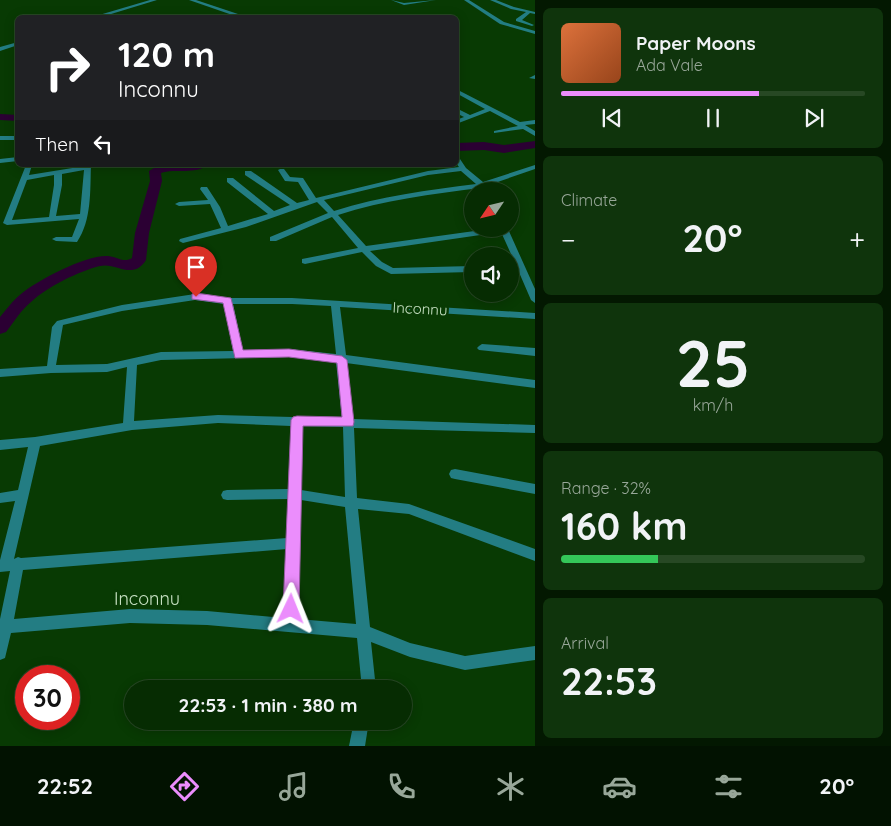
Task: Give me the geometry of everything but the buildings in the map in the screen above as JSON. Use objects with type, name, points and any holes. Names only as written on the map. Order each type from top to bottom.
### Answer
[{"type":"street","points":[[102,15],[154,0]]},
{"type":"street","points":[[191,0],[238,15]]},
{"type":"street","points":[[393,0],[404,4],[434,0]]},
{"type":"street","points":[[466,0],[502,23],[534,33]]},
{"type":"street","points":[[476,5],[494,1],[535,13]]},
{"type":"street","points":[[528,12],[518,21],[535,26]]},
{"type":"street","points":[[534,33],[527,35],[535,40]]},
{"type":"street","points":[[0,49],[15,44]]},
{"type":"street","points":[[459,93],[488,110],[527,129]]},
{"type":"street","points":[[459,121],[488,110]]},
{"type":"street","points":[[459,112],[470,117]]},
{"type":"street","points":[[496,132],[527,129],[535,122]]},
{"type":"street","points":[[0,138],[15,138]]},
{"type":"street","points":[[0,161],[15,159]]},
{"type":"street","points":[[459,162],[475,182]]},
{"type":"street","points":[[29,167],[26,178],[7,224],[83,216]]},
{"type":"street","points":[[26,178],[83,167]]},
{"type":"street","points":[[56,239],[74,240],[78,236],[83,216],[88,167]]},
{"type":"street","points":[[496,182],[535,167]]},
{"type":"street","points":[[183,240],[226,230],[316,200],[398,179],[463,169]]},
{"type":"street","points":[[282,170],[288,180],[300,180],[316,200],[333,214],[364,249],[379,264],[391,271],[464,269]]},
{"type":"street","points":[[52,219],[58,185],[58,172]]},
{"type":"street","points":[[248,173],[296,206]]},
{"type":"street","points":[[230,180],[273,214]]},
{"type":"street","points":[[273,239],[333,214],[373,202],[464,188]]},
{"type":"street","points":[[204,189],[216,207],[226,230]]},
{"type":"street","points":[[179,204],[211,202]]},
{"type":"street","points":[[305,261],[364,249],[504,229],[535,300]]},
{"type":"street","name":"Inconnu","points":[[51,369],[57,327],[62,322],[172,299],[196,297],[228,300],[292,301],[535,316]]},
{"type":"street","points":[[228,300],[239,355]]},
{"type":"street","points":[[335,304],[348,422],[351,503],[367,680]]},
{"type":"street","points":[[482,348],[535,352]]},
{"type":"street","points":[[0,373],[51,369],[107,368],[161,356],[289,353],[374,362],[535,384]]},
{"type":"street","points":[[128,426],[132,362]]},
{"type":"street","points":[[0,445],[35,442],[128,426],[218,418],[535,429]]},
{"type":"street","points":[[290,625],[297,420]]},
{"type":"street","points":[[0,653],[4,627],[8,564],[35,442]]},
{"type":"street","points":[[455,474],[535,489]]},
{"type":"street","points":[[0,498],[23,494]]},
{"type":"street","points":[[227,495],[295,494],[351,503],[409,509],[535,555]]},
{"type":"street","points":[[8,564],[293,543]]},
{"type":"street","name":"Inconnu","points":[[4,627],[130,616],[207,618],[364,632],[410,650],[465,663],[535,653]]},
{"type":"street","points":[[357,746],[360,730]]},
{"type":"waterway","points":[[0,117],[15,118]]},
{"type":"waterway","points":[[459,147],[484,146],[504,149],[535,144]]},
{"type":"waterway","points":[[0,328],[25,298],[54,279],[95,262],[107,260],[121,265],[132,265],[139,260],[142,233],[156,181],[155,171],[165,167]]},
{"type":"route","points":[[196,297],[228,300],[239,355],[289,353],[342,360],[348,422],[297,420],[291,609]]}]
